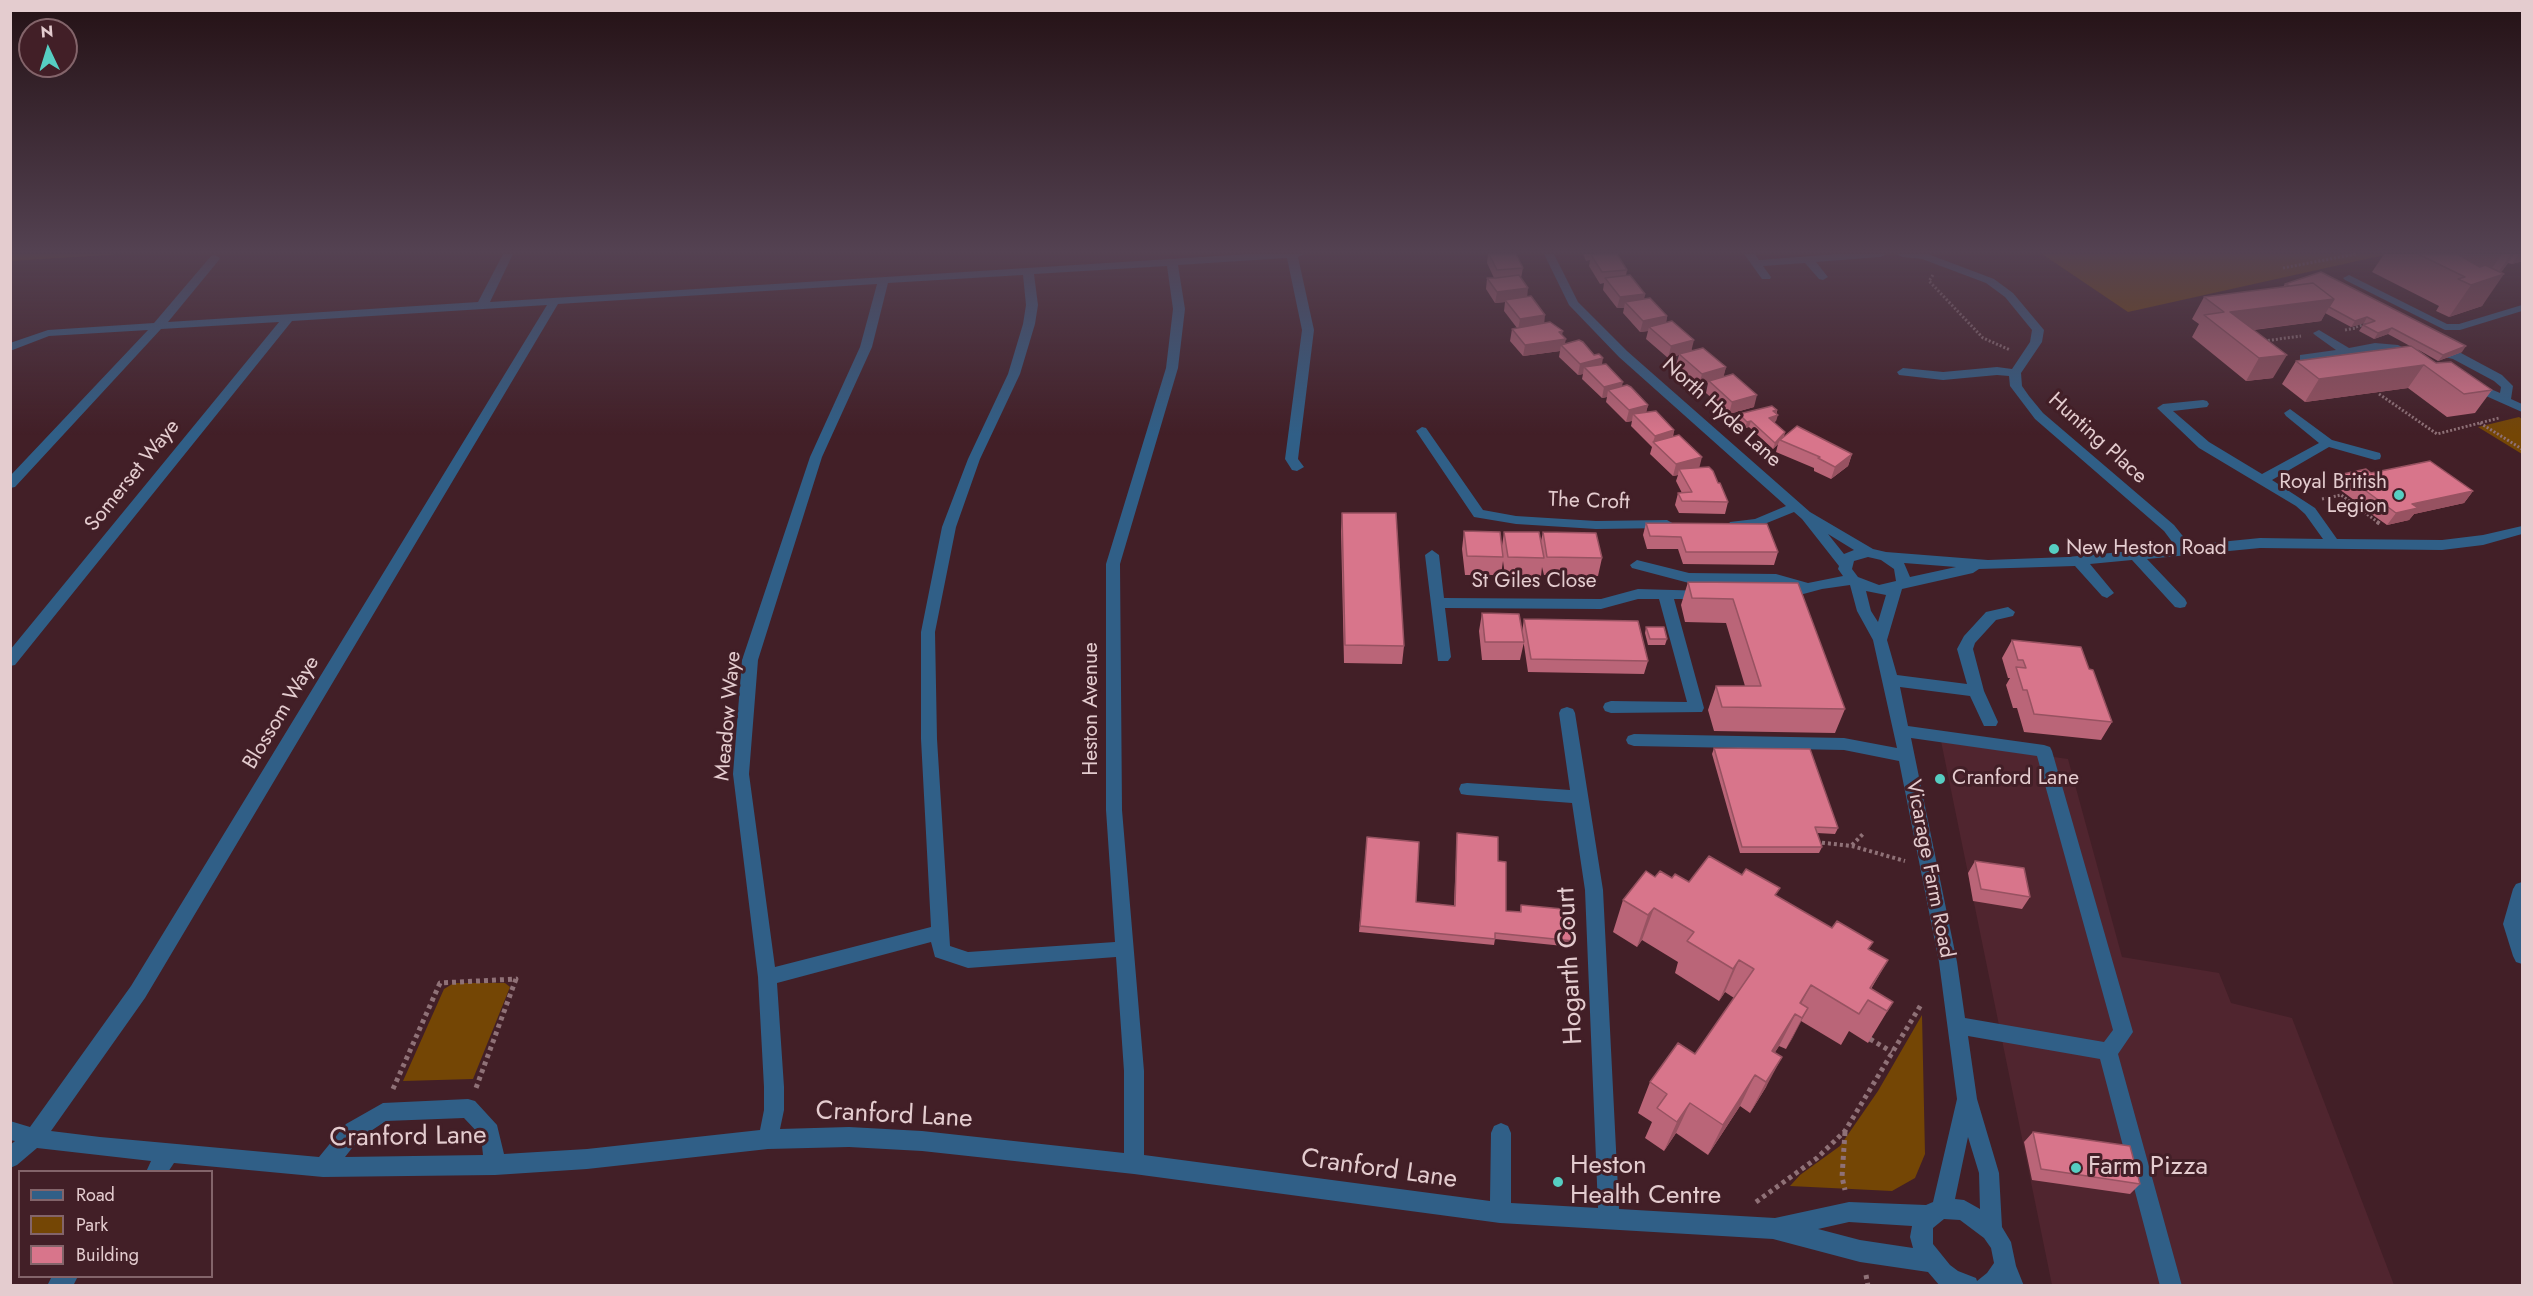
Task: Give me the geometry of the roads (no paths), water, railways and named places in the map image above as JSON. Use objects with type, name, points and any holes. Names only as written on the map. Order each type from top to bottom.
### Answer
[{"type":"street","points":[[10,484],[167,314]]},
{"type":"street","points":[[10,348],[16,339],[48,333],[345,314]]},
{"type":"street","name":"Blossom Waye","points":[[10,1158],[34,1137],[138,992],[546,314]]},
{"type":"street","name":"Meadow Waye","points":[[768,1139],[774,1110],[774,1087],[767,977],[741,774],[750,660],[816,457],[866,347],[874,314]]},
{"type":"street","points":[[1031,314],[1014,374],[974,459],[950,527],[928,632],[929,740],[941,951],[968,960],[1125,949]]},
{"type":"street","name":"Heston Avenue","points":[[1134,1164],[1134,1071],[1114,810],[1113,564],[1172,369],[1178,314]]},
{"type":"street","points":[[1297,467],[1291,459],[1308,330],[1305,314]]},
{"type":"street","name":"North Hyde Lane","points":[[1584,314],[1623,354],[1800,511],[1845,564],[1845,569],[1855,581]]},
{"type":"street","points":[[1903,372],[1943,376],[1997,371],[2015,373],[2036,342],[2038,330],[2025,314]]},
{"type":"street","points":[[2420,314],[2445,327],[2460,327],[2502,314]]},
{"type":"street","name":"Somerset Waye","points":[[10,661],[288,318]]},
{"type":"street","points":[[2319,333],[2346,351]]},
{"type":"street","points":[[2418,344],[2429,350],[2457,356],[2498,378],[2506,386],[2505,401]]},
{"type":"street","points":[[2304,358],[2375,347],[2398,349],[2471,374],[2468,382],[2523,408]]},
{"type":"street","name":"Hunting Place","points":[[2015,373],[2016,386],[2039,416],[2169,528],[2186,550]]},
{"type":"street","points":[[2203,404],[2163,408],[2204,445],[2301,503],[2310,511],[2332,542]]},
{"type":"street","points":[[2290,412],[2327,443],[2375,456]]},
{"type":"street","name":"The Croft","points":[[1422,431],[1479,514],[1516,520],[1596,525],[1682,524]]},
{"type":"street","points":[[2262,480],[2327,443]]},
{"type":"street","points":[[1725,525],[1757,523],[1800,511]]},
{"type":"street","name":"North Hyde Lane","points":[[1800,511],[1868,552],[1886,557]]},
{"type":"street","points":[[1886,557],[1988,565],[2137,557],[2260,543],[2332,542],[2409,546],[2483,540],[2523,530]]},
{"type":"street","points":[[1845,564],[1852,555],[1868,552]]},
{"type":"street","points":[[1432,555],[1443,657]]},
{"type":"street","points":[[1880,640],[1898,586],[1904,579],[1900,567],[1886,557]]},
{"type":"street","points":[[2137,557],[2180,603]]},
{"type":"street","points":[[2079,561],[2107,593]]},
{"type":"street","points":[[1637,565],[1689,578],[1776,579],[1808,588]]},
{"type":"street","points":[[1764,595],[1786,595],[1808,588],[1855,581],[1877,590],[1988,565]]},
{"type":"street","name":"Vicarage Farm Road","points":[[1855,581],[1864,611],[1880,640],[1891,680],[1948,962],[1966,1099],[1989,1173],[1992,1230]]},
{"type":"street","name":"St Giles Close","points":[[1438,603],[1601,604],[1638,594],[1720,594]]},
{"type":"street","points":[[1611,707],[1696,708],[1665,594]]},
{"type":"street","points":[[1990,722],[1976,690],[1965,649],[1969,640],[1991,616],[2008,612]]},
{"type":"street","points":[[1891,680],[1976,690]]},
{"type":"street","name":"Hogarth Court","points":[[1567,713],[1594,890],[1609,1218]]},
{"type":"street","points":[[1901,731],[2044,751],[2123,1032],[2108,1052]]},
{"type":"street","points":[[1634,740],[1844,744],[1907,756]]},
{"type":"street","points":[[1467,789],[1580,798]]},
{"type":"street","points":[[2523,888],[2511,924],[2523,956]]},
{"type":"street","points":[[767,977],[940,932]]},
{"type":"street","points":[[1955,1025],[2108,1052]]},
{"type":"street","points":[[2108,1052],[2171,1286]]},
{"type":"street","name":"Vicarage Farm Road","points":[[1932,1262],[1924,1249],[1923,1225],[1935,1212],[1966,1099]]},
{"type":"street","points":[[323,1167],[353,1131],[383,1112],[468,1108],[490,1132],[495,1165]]},
{"type":"street","name":"Cranford Lane","points":[[10,1130],[34,1137],[169,1153],[323,1167],[495,1165],[768,1139],[849,1137],[922,1141],[1134,1164],[1500,1213],[1773,1228],[1860,1251],[1932,1262]]},
{"type":"street","points":[[1500,1213],[1501,1133]]},
{"type":"street","points":[[157,1170],[169,1153]]},
{"type":"street","name":"Vicarage Farm Road","points":[[1935,1212],[1964,1210],[1984,1222],[1992,1230],[2004,1254],[2009,1276],[1986,1286]]},
{"type":"street","name":"Cranford Lane","points":[[1773,1228],[1849,1212],[1935,1212]]},
{"type":"street","points":[[1932,1262],[1942,1273],[1964,1285]]},
{"type":"place","name":"Royal British Legion","points":[[2399,495]]},
{"type":"place","name":"New Heston Road","points":[[2054,549]]},
{"type":"place","name":"Cranford Lane","points":[[1940,779]]},
{"type":"place","name":"Farm Pizza","points":[[2076,1168]]},
{"type":"place","name":"Heston Health Centre","points":[[1558,1182]]}]
